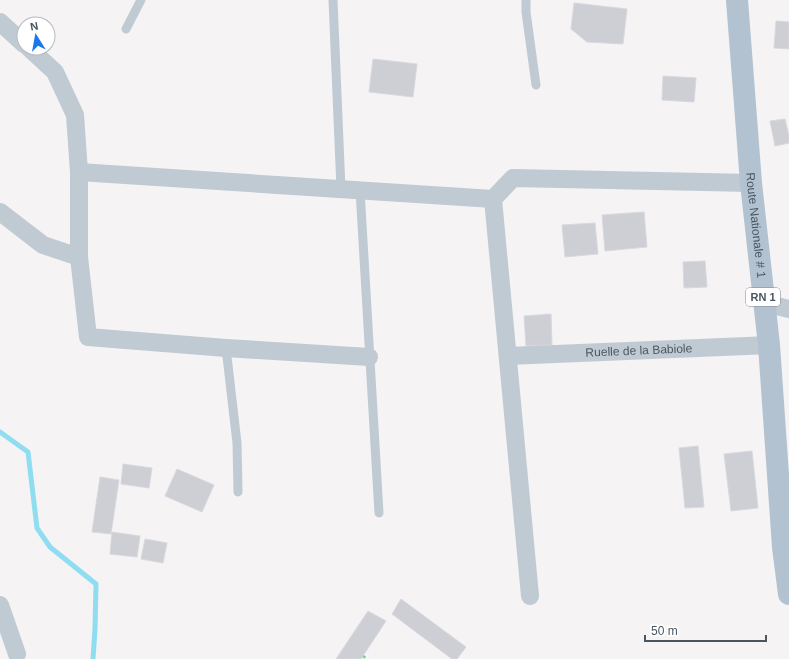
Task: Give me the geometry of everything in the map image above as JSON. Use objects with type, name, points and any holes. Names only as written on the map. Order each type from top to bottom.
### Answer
[{"type":"main road","name":"Route Nationale # 1","points":[[737,0],[752,183],[784,498],[783,547],[789,594]]},
{"type":"street","points":[[0,22],[16,37]]},
{"type":"street","points":[[38,56],[55,72],[74,115],[79,172],[79,257],[88,337],[226,348],[369,356]]},
{"type":"street","points":[[79,172],[493,199]]},
{"type":"street","points":[[530,596],[493,199],[513,178],[752,183]]},
{"type":"street","points":[[0,212],[43,245],[79,257]]},
{"type":"street","points":[[764,303],[789,309]]},
{"type":"street","name":"Ruelle de la Babiole","points":[[508,356],[769,345]]},
{"type":"street","points":[[0,605],[17,654]]},
{"type":"lane","points":[[126,29],[141,0]]},
{"type":"lane","points":[[333,0],[340,189]]},
{"type":"lane","points":[[526,0],[526,12],[536,85]]},
{"type":"lane","points":[[360,190],[379,513]]},
{"type":"lane","points":[[226,348],[237,443],[238,492]]},
{"type":"path","points":[[363,656],[367,659]]},
{"type":"building","points":[[574,3],[627,9],[623,44],[587,42],[571,29]]},
{"type":"building","points":[[776,21],[789,22],[789,49],[774,48]]},
{"type":"building","points":[[373,59],[417,64],[413,97],[369,92]]},
{"type":"building","points":[[663,76],[696,78],[694,102],[662,100]]},
{"type":"building","points":[[785,119],[789,143],[775,146],[770,121]]},
{"type":"building","points":[[644,212],[647,247],[605,251],[602,215]]},
{"type":"building","points":[[595,223],[598,254],[565,257],[562,225]]},
{"type":"building","points":[[705,261],[707,287],[684,288],[683,262]]},
{"type":"building","points":[[551,314],[552,345],[526,346],[524,316]]},
{"type":"building","points":[[698,446],[704,507],[685,508],[679,448]]},
{"type":"building","points":[[752,451],[758,508],[731,511],[724,454]]},
{"type":"building","points":[[123,464],[152,468],[149,488],[121,484]]},
{"type":"building","points":[[177,469],[214,485],[202,512],[165,496]]},
{"type":"building","points":[[100,477],[119,480],[111,534],[92,532]]},
{"type":"building","points":[[112,532],[140,536],[137,557],[110,554]]},
{"type":"building","points":[[145,539],[167,543],[163,563],[141,559]]},
{"type":"building","points":[[401,599],[466,647],[457,659],[452,659],[392,614]]},
{"type":"building","points":[[368,611],[386,621],[361,659],[336,659]]},
{"type":"waterway","points":[[0,432],[28,452],[37,528],[50,547],[96,584],[93,659]]}]
